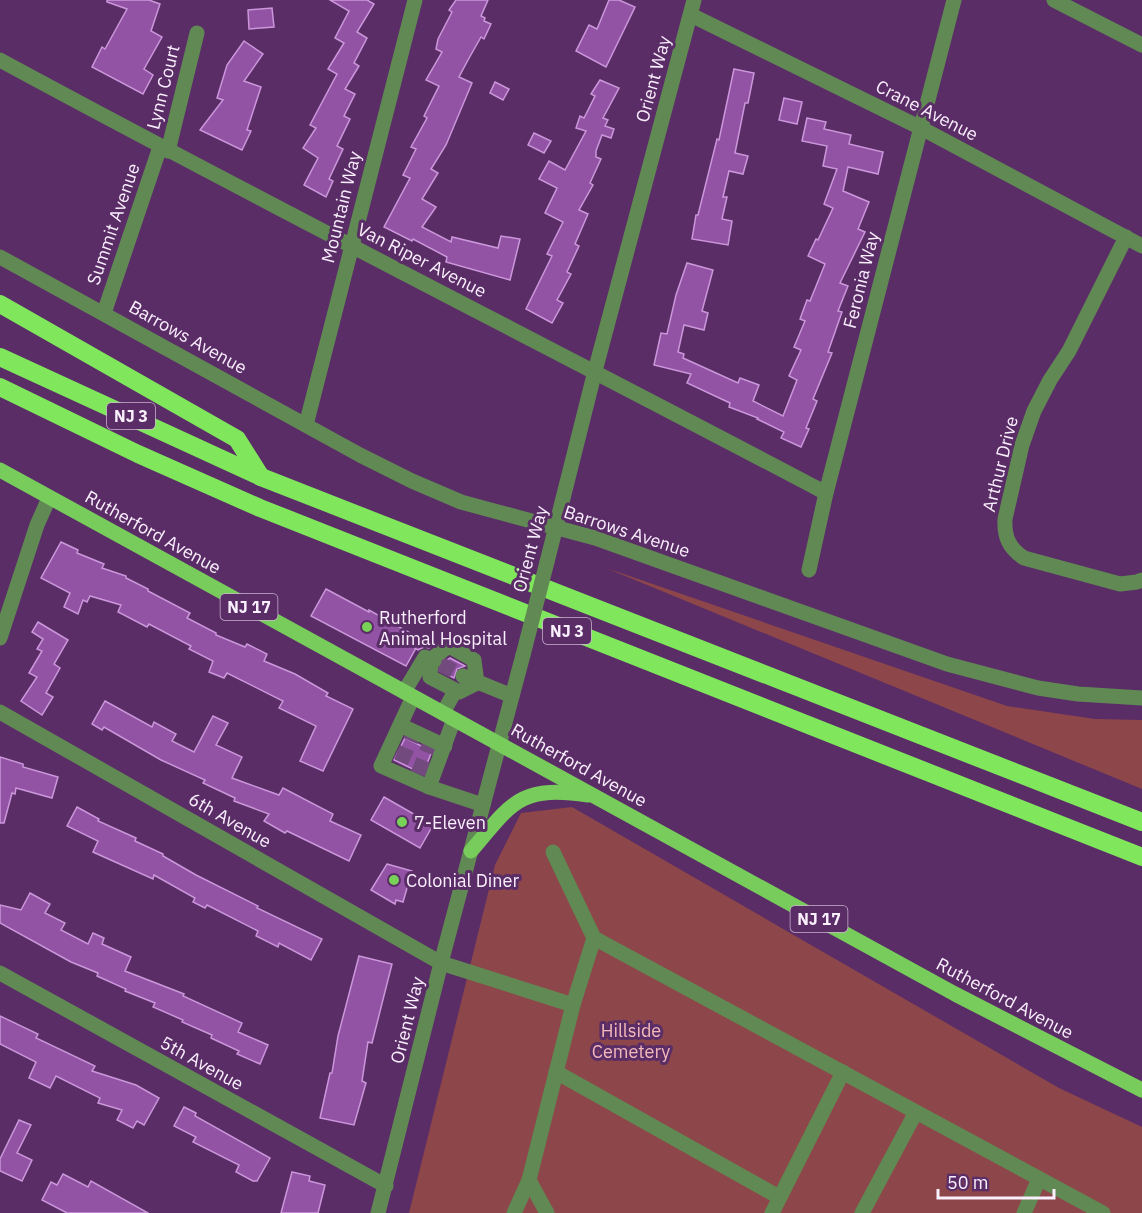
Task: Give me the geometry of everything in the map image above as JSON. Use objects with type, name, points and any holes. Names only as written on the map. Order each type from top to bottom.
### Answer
[{"type":"highway","points":[[0,304],[237,439],[261,477]]},
{"type":"highway","name":"NJ 3","points":[[0,357],[261,477],[1142,822]]},
{"type":"highway","name":"NJ 3","points":[[0,387],[138,454],[271,513],[1142,857]]},
{"type":"main road","name":"Rutherford Avenue","points":[[0,470],[970,1002],[1142,1090]]},
{"type":"main road","points":[[471,851],[507,809],[521,798],[536,794],[558,793],[596,796]]},
{"type":"street","name":"Mountain Way","points":[[306,425],[415,0]]},
{"type":"street","name":"Feronia Way","points":[[809,570],[826,494],[954,0]]},
{"type":"street","points":[[1054,0],[1142,45]]},
{"type":"street","name":"Crane Avenue","points":[[692,7],[1142,246]]},
{"type":"street","name":"Orient Way","points":[[378,1213],[595,371],[692,7]]},
{"type":"street","name":"Lynn Court","points":[[164,149],[197,33]]},
{"type":"street","name":"Van Riper Avenue","points":[[0,60],[164,149],[595,371],[826,494]]},
{"type":"street","name":"Summit Avenue","points":[[104,313],[164,149]]},
{"type":"street","name":"Arthur Drive","points":[[1126,237],[1069,351],[1034,411],[1022,445],[1005,519],[1005,531],[1008,542],[1024,558],[1120,584],[1142,580]]},
{"type":"street","name":"Barrows Avenue","points":[[0,257],[360,455],[461,502],[596,538],[911,653],[974,672],[1020,685],[1057,691],[1142,698]]},
{"type":"street","points":[[0,638],[37,525],[49,498]]},
{"type":"street","points":[[450,646],[474,660],[470,680],[459,692],[430,677],[436,662],[450,646]]},
{"type":"street","points":[[436,662],[425,657],[409,694],[400,724],[381,766],[398,767],[421,781],[483,806]]},
{"type":"street","points":[[470,680],[512,696]]},
{"type":"street","points":[[421,781],[449,716],[455,691]]},
{"type":"street","name":"6th Avenue","points":[[0,712],[441,963],[573,1005]]},
{"type":"street","points":[[400,724],[413,734],[435,744]]},
{"type":"street","points":[[553,852],[594,938],[1103,1213]]},
{"type":"street","points":[[514,1213],[529,1180],[573,1005],[594,938]]},
{"type":"street","name":"5th Avenue","points":[[0,973],[386,1186]]},
{"type":"street","points":[[556,1072],[779,1197]]},
{"type":"street","points":[[772,1213],[843,1072]]},
{"type":"street","points":[[862,1213],[916,1112]]},
{"type":"street","points":[[1024,1213],[1039,1179]]},
{"type":"street","points":[[529,1180],[547,1213]]},
{"type":"green space","points":[[606,568],[1007,706],[1095,719],[1142,720],[1142,789]]},
{"type":"green space","name":"Hillside Cemetery","points":[[572,807],[1059,1088],[1142,1127],[1142,1213],[409,1213],[495,865],[521,813]]},
{"type":"building","points":[[107,0],[149,0],[160,4],[151,31],[162,37],[144,69],[153,75],[143,94],[92,67],[102,47],[105,49],[127,9],[107,2]]},
{"type":"building","points":[[330,0],[367,0],[374,4],[357,32],[367,38],[354,63],[359,66],[345,89],[355,94],[344,116],[350,119],[337,146],[343,149],[329,179],[333,181],[326,197],[304,185],[318,158],[303,148],[316,128],[310,125],[337,74],[328,69],[344,43],[335,38],[349,11]]},
{"type":"building","points":[[456,0],[488,0],[481,16],[485,18],[484,21],[491,24],[484,39],[481,37],[459,77],[472,83],[446,145],[431,169],[438,173],[422,199],[436,207],[422,227],[451,242],[452,237],[498,248],[501,236],[520,239],[510,280],[446,262],[447,257],[384,227],[410,178],[403,175],[416,149],[411,147],[427,118],[424,116],[439,86],[426,80],[442,52],[436,49],[438,39],[452,12],[449,10]]},
{"type":"building","points":[[609,0],[619,0],[635,7],[606,67],[576,51],[589,25],[597,29]]},
{"type":"building","points":[[272,8],[274,27],[249,29],[248,10]]},
{"type":"building","points":[[244,41],[263,54],[244,81],[261,87],[247,130],[251,131],[242,150],[200,130],[223,100],[217,98],[227,65]]},
{"type":"building","points":[[734,69],[754,73],[748,103],[745,103],[735,153],[748,156],[743,174],[729,171],[723,197],[727,197],[722,219],[732,221],[728,245],[692,239],[696,215],[698,215],[717,139],[719,140]]},
{"type":"building","points":[[600,80],[619,88],[603,118],[608,120],[605,126],[614,129],[611,138],[602,135],[596,151],[596,157],[601,159],[590,183],[593,185],[579,210],[588,214],[575,244],[579,246],[567,272],[571,274],[557,300],[563,303],[552,323],[526,309],[552,256],[547,254],[563,222],[545,213],[557,188],[539,179],[549,161],[565,170],[586,131],[576,128],[580,116],[584,118],[595,96],[591,94]]},
{"type":"building","points":[[495,82],[509,89],[503,100],[490,93]]},
{"type":"building","points":[[784,98],[802,102],[797,124],[779,120]]},
{"type":"building","points":[[807,118],[826,122],[824,129],[851,135],[849,144],[883,152],[878,174],[848,167],[843,191],[869,202],[858,229],[865,232],[840,283],[848,286],[838,311],[842,312],[828,352],[832,353],[813,399],[817,401],[801,447],[781,438],[784,432],[758,418],[729,407],[730,403],[687,383],[691,374],[654,365],[661,333],[667,334],[676,295],[687,263],[713,270],[702,311],[708,313],[704,330],[684,325],[678,352],[684,354],[683,358],[738,383],[740,378],[759,385],[753,401],[783,416],[797,380],[789,376],[801,350],[794,347],[805,321],[800,319],[825,264],[808,256],[833,208],[824,204],[837,169],[823,166],[827,146],[802,141]]},
{"type":"building","points":[[534,133],[551,141],[544,153],[528,145]]},
{"type":"building","points":[[61,542],[78,550],[77,553],[104,564],[102,568],[126,576],[148,591],[190,613],[187,618],[216,635],[245,647],[247,644],[267,654],[264,661],[295,674],[328,693],[326,696],[353,709],[323,771],[300,761],[316,726],[279,708],[283,701],[227,673],[224,678],[209,672],[213,661],[189,649],[191,646],[149,624],[147,627],[118,612],[121,605],[90,596],[87,602],[83,600],[78,614],[64,607],[70,593],[41,578]]},
{"type":"building","name":"Rutherford Animal Hospital","points":[[326,589],[421,639],[406,666],[311,616]]},
{"type":"building","points":[[38,622],[68,640],[54,664],[60,668],[46,693],[53,697],[42,715],[21,701],[37,677],[29,673],[42,651],[37,649],[43,639],[32,632]]},
{"type":"building","points":[[422,637],[435,644],[418,650],[415,648]]},
{"type":"building","points":[[450,658],[465,666],[457,669],[454,678],[440,671],[443,662]]},
{"type":"building","points":[[105,701],[152,727],[154,722],[176,734],[172,741],[194,752],[213,716],[228,723],[216,745],[242,757],[232,778],[279,795],[283,788],[333,814],[330,821],[361,835],[349,861],[287,831],[285,833],[264,821],[269,814],[234,801],[235,798],[203,783],[205,780],[161,760],[104,727],[102,730],[92,724]]},
{"type":"building","points":[[405,738],[432,751],[423,774],[394,760]]},
{"type":"building","points":[[0,757],[23,764],[23,767],[58,777],[52,798],[16,788],[15,794],[12,793],[4,823],[0,823]]},
{"type":"building","name":"7-Eleven","points":[[384,797],[433,825],[420,848],[371,820]]},
{"type":"building","points":[[77,807],[99,819],[98,821],[136,838],[135,841],[163,854],[196,875],[258,906],[257,908],[322,939],[311,960],[279,943],[278,947],[256,936],[258,931],[207,905],[205,908],[193,902],[195,898],[154,875],[153,879],[93,852],[98,841],[67,826]]},
{"type":"building","name":"Colonial Diner","points":[[387,864],[412,871],[403,902],[396,900],[395,904],[371,890]]},
{"type":"building","points":[[30,893],[50,904],[45,913],[65,923],[61,930],[88,944],[93,933],[104,938],[102,944],[131,957],[125,971],[184,994],[183,996],[242,1023],[238,1032],[268,1045],[260,1064],[237,1054],[239,1051],[211,1038],[212,1035],[153,1007],[155,1003],[125,991],[126,989],[97,976],[98,973],[71,962],[0,923],[0,905],[21,910]]},
{"type":"building","points":[[359,956],[392,964],[372,1043],[368,1042],[362,1081],[366,1083],[354,1125],[320,1118]]},
{"type":"building","points":[[0,1016],[38,1034],[36,1038],[95,1066],[92,1071],[136,1085],[159,1098],[144,1125],[137,1121],[133,1128],[117,1120],[122,1110],[98,1103],[100,1098],[56,1076],[50,1088],[29,1078],[36,1062],[0,1044]]},
{"type":"building","points":[[184,1107],[196,1113],[195,1116],[270,1158],[257,1181],[236,1172],[239,1165],[193,1142],[196,1137],[174,1126]]},
{"type":"building","points":[[19,1120],[31,1125],[17,1153],[32,1160],[22,1181],[0,1171],[0,1159]]},
{"type":"building","points":[[292,1172],[310,1176],[309,1181],[325,1185],[318,1213],[281,1213]]},
{"type":"building","points":[[63,1174],[88,1187],[91,1181],[148,1213],[67,1213],[42,1200],[51,1182],[57,1185]]},
{"type":"tunnel","points":[[440,664],[463,676]]},
{"type":"tunnel","points":[[401,762],[412,737]]},
{"type":"tunnel","points":[[418,774],[429,746]]},
{"type":"place","name":"Rutherford Animal Hospital","points":[[367,627]]},
{"type":"place","name":"7-Eleven","points":[[402,822]]},
{"type":"place","name":"Colonial Diner","points":[[394,880]]}]
